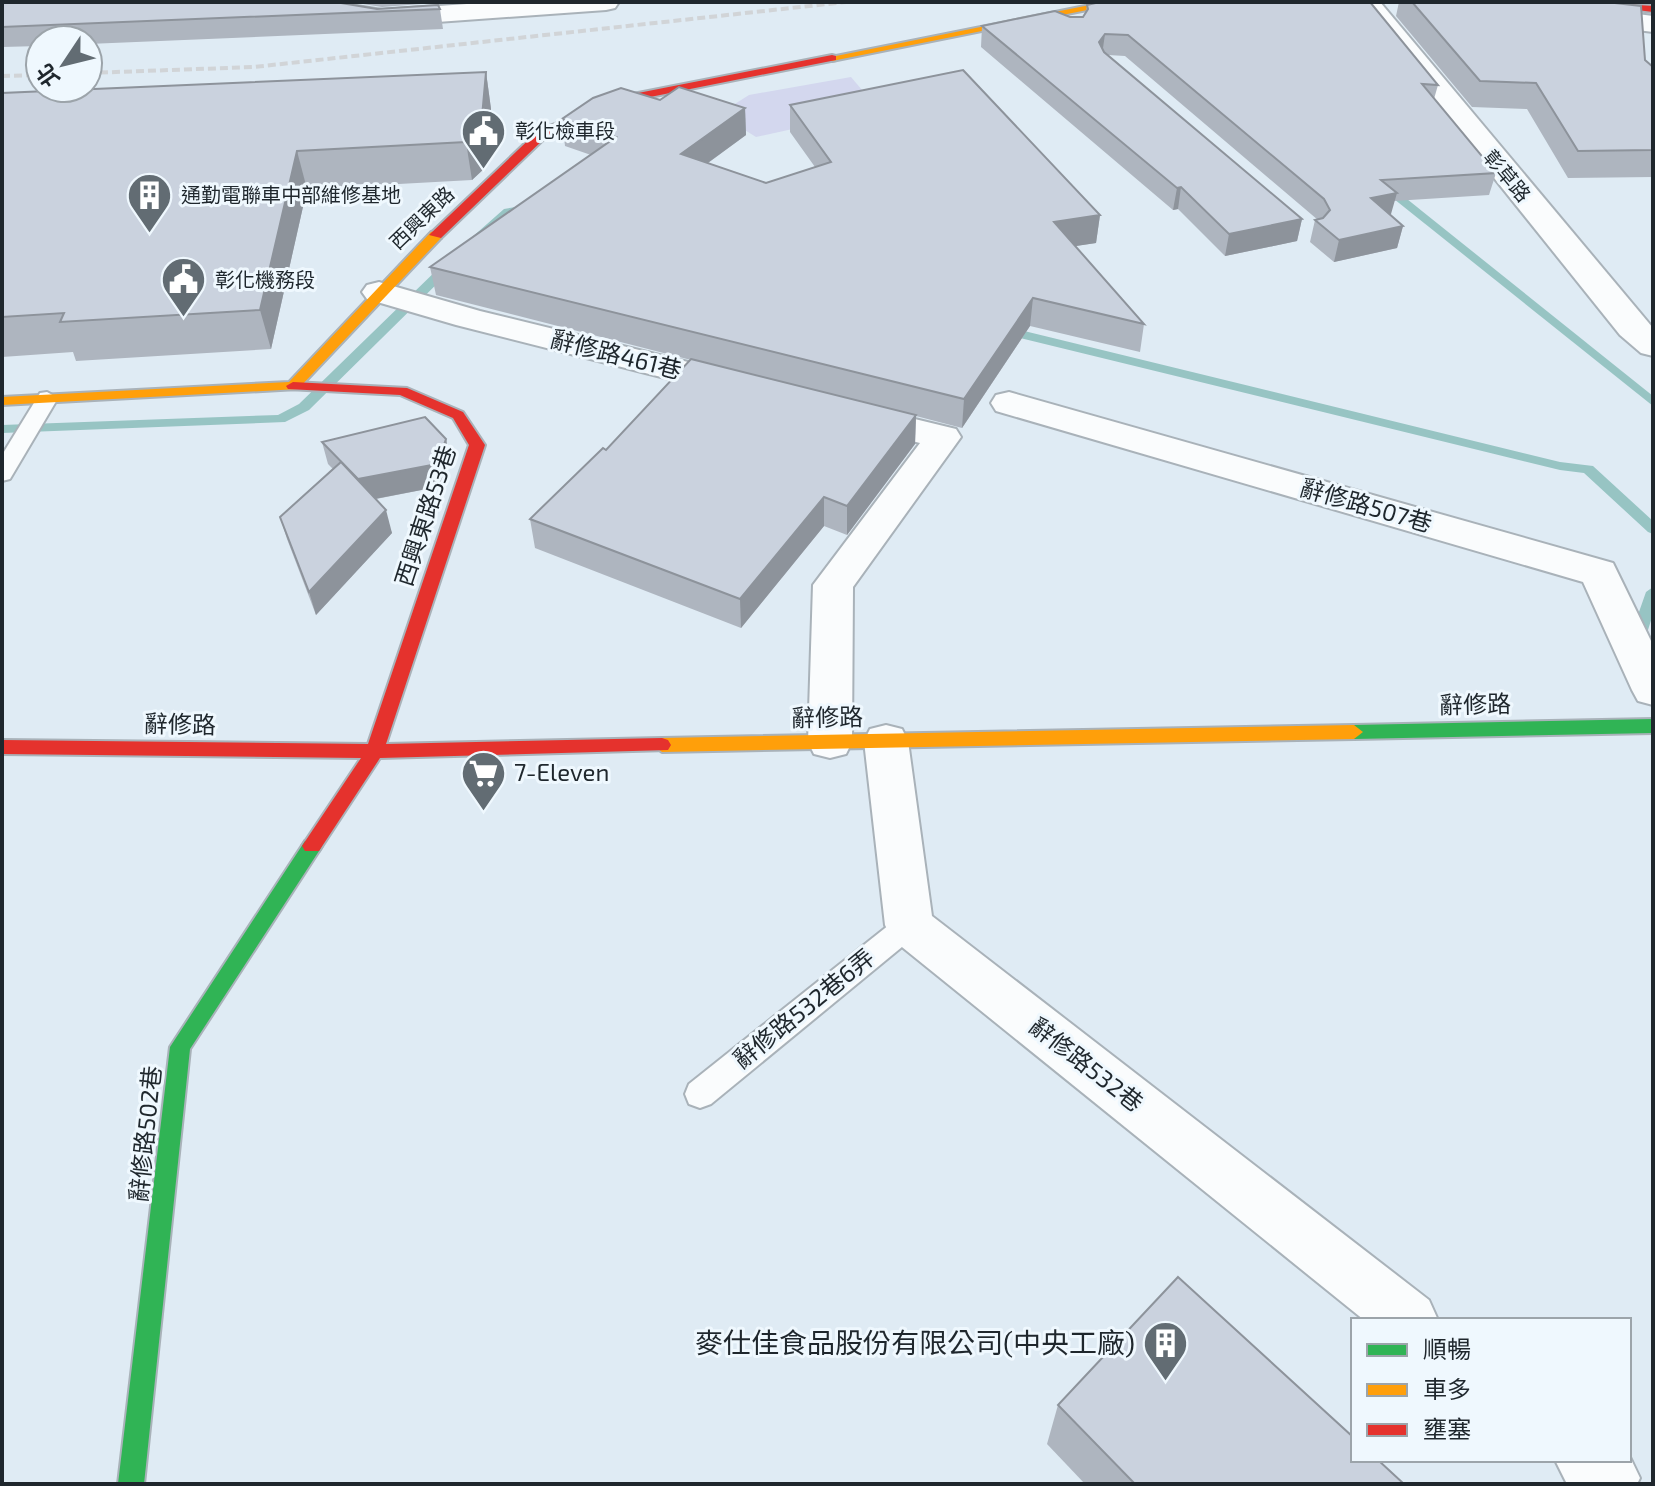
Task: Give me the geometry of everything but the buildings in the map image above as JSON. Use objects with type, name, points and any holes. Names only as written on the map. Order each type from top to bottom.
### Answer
[{"type":"street","points":[[281,2],[382,18],[606,2]]},
{"type":"street","name":"西興東路","points":[[293,386],[379,292],[543,133],[637,96],[1062,21],[1122,2]]},
{"type":"street","name":"彰草路","points":[[1366,2],[1632,328],[1653,346]]},
{"type":"street","points":[[1481,2],[1653,24]]},
{"type":"street","points":[[1597,2],[1653,9]]},
{"type":"street","name":"辭修路461巷","points":[[379,292],[468,318],[776,395]]},
{"type":"street","points":[[2,401],[293,386]]},
{"type":"street","name":"西興東路53巷","points":[[293,386],[402,391],[458,415],[477,445],[375,751]]},
{"type":"street","name":"辭修路507巷","points":[[1009,403],[1599,573],[1653,690]]},
{"type":"street","points":[[821,407],[943,437],[833,585],[830,742]]},
{"type":"street","name":"辭修路","points":[[2,747],[375,751],[1653,726]]},
{"type":"street","points":[[886,741],[909,925]]},
{"type":"street","name":"辭修路502巷","points":[[131,1484],[180,1047],[375,751]]},
{"type":"street","name":"辭修路532巷","points":[[909,925],[1406,1318]]},
{"type":"lane","points":[[2,474],[47,398]]},
{"type":"lane","name":"辭修路532巷6弄","points":[[700,1094],[909,925]]},
{"type":"shaded area","points":[[851,77],[879,110],[756,137],[719,114],[749,95]]},
{"type":"waterway","points":[[1388,189],[1653,402]]},
{"type":"waterway","points":[[476,239],[508,212],[533,207]]},
{"type":"waterway","points":[[2,429],[280,419],[304,407],[448,266]]},
{"type":"waterway","points":[[1004,330],[1560,466],[1588,469],[1653,529]]},
{"type":"waterway","points":[[1653,592],[1635,646],[1653,672]]},
{"type":"railway","points":[[104,72],[254,67],[846,2]]},
{"type":"railway","points":[[2,76],[24,75]]},
{"type":"traffic: fast","points":[[1354,732],[1653,726]]},
{"type":"traffic: fast","points":[[131,1484],[180,1047],[312,846]]},
{"type":"traffic: slow","points":[[832,58],[1122,2]]},
{"type":"traffic: slow","points":[[2,401],[293,386],[436,235]]},
{"type":"traffic: slow","points":[[662,745],[1354,732]]},
{"type":"traffic: jam","points":[[1597,2],[1653,9]]},
{"type":"traffic: jam","points":[[436,235],[543,133],[637,96],[832,58]]},
{"type":"traffic: jam","points":[[293,386],[402,391],[458,415],[477,445],[375,751],[312,846]]},
{"type":"traffic: jam","points":[[2,747],[375,751],[662,745]]},
{"type":"place","name":"彰化檢車段","points":[[484,170]]},
{"type":"place","name":"通勤電聯車中部維修基地","points":[[150,234]]},
{"type":"place","name":"彰化機務段","points":[[184,319]]},
{"type":"place","name":"7-Eleven","points":[[483,812]]},
{"type":"place","name":"麥仕佳食品股份有限公司(中央工廠)","points":[[1166,1382]]}]
